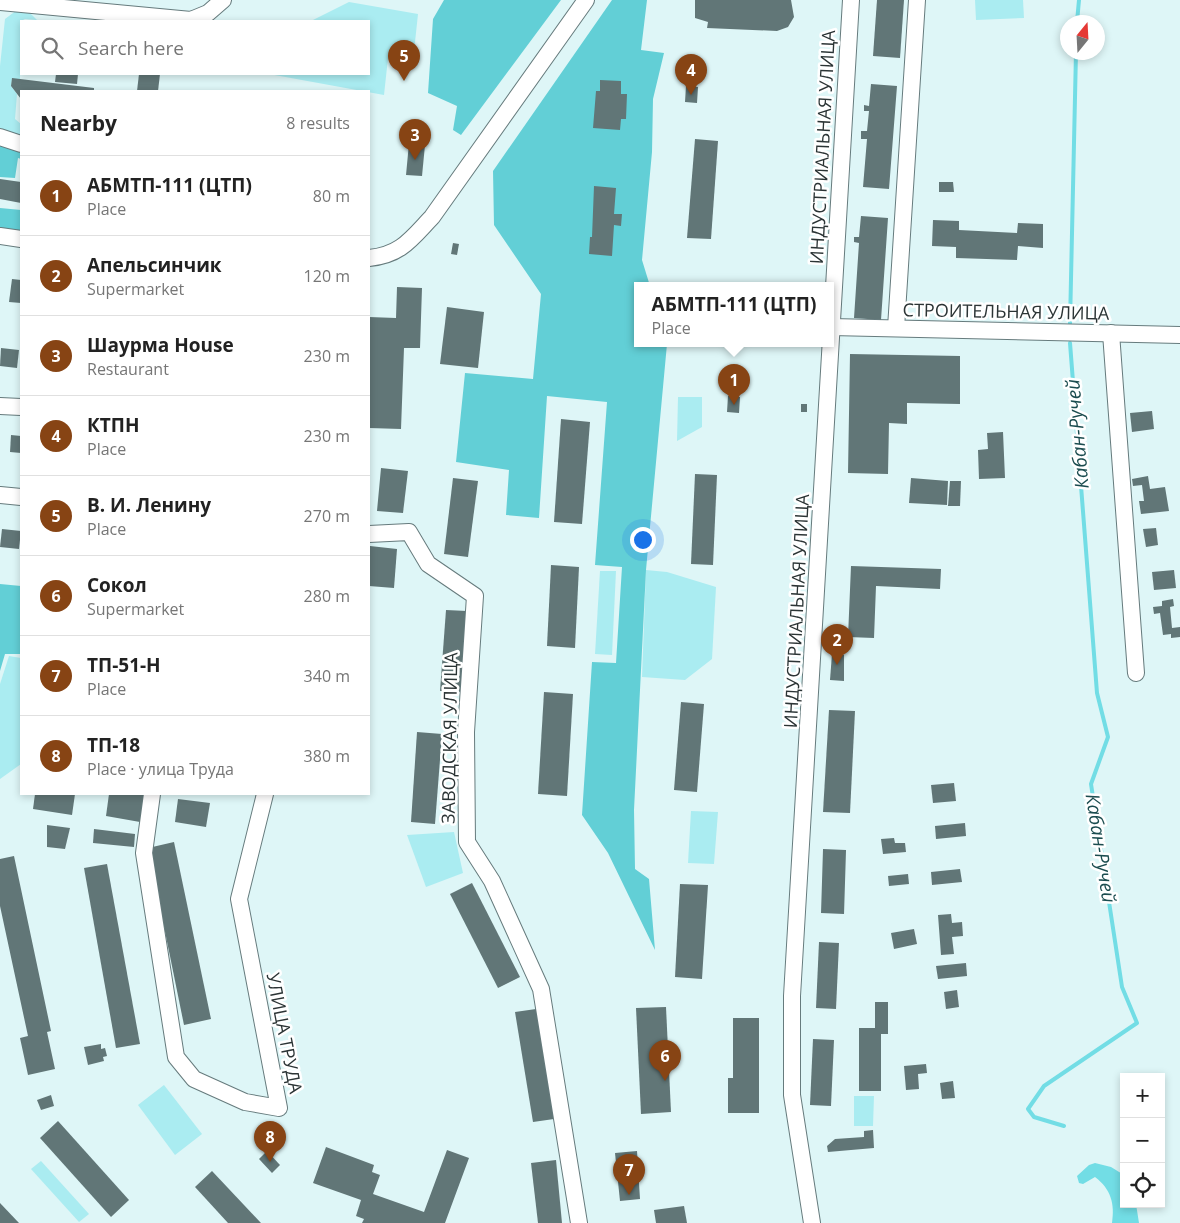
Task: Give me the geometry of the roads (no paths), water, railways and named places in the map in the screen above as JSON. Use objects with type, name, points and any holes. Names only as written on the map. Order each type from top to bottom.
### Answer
[{"type":"street","points":[[0,2],[191,20],[208,13],[223,0]]},
{"type":"street","points":[[370,258],[381,257],[402,249],[432,217],[586,0]]},
{"type":"street","name":"ИНДУСТРИАЛЬНАЯ УЛИЦА","points":[[834,282],[851,0]]},
{"type":"street","points":[[896,328],[917,0]]},
{"type":"street","points":[[0,137],[20,144]]},
{"type":"street","points":[[0,236],[20,239]]},
{"type":"street","name":"СТРОИТЕЛЬНАЯ УЛИЦА","points":[[834,327],[1180,335]]},
{"type":"street","points":[[1111,333],[1136,673]]},
{"type":"street","name":"ИНДУСТРИАЛЬНАЯ УЛИЦА","points":[[812,1223],[792,1095],[792,996],[830,347]]},
{"type":"street","points":[[0,406],[20,407]]},
{"type":"street","points":[[0,495],[20,497]]},
{"type":"street","name":"ЗАВОДСКАЯ УЛИЦА","points":[[370,534],[409,532],[428,564],[475,596],[466,732],[467,842],[492,881],[541,989],[579,1223]]},
{"type":"street","name":"УЛИЦА ТРУДА","points":[[152,795],[144,852],[176,1057],[194,1079],[245,1102],[279,1108],[239,899],[265,795]]},
{"type":"waterway","name":"Кабан-Ручей","points":[[1078,15],[1079,0]]},
{"type":"waterway","name":"Кабан-Ручей","points":[[1070,324],[1076,60]]},
{"type":"waterway","name":"Кабан-Ручей","points":[[1064,1126],[1034,1117],[1028,1109],[1044,1086],[1137,1023],[1122,987],[1091,784],[1108,737],[1097,693],[1070,343]]},
{"type":"place","name":"В. И. Ленину","points":[[404,81]]},
{"type":"place","name":"КТПН","points":[[691,95]]},
{"type":"place","name":"Шаурма House","points":[[415,160]]},
{"type":"place","name":"АБМТП-111 (ЦТП)","points":[[734,405]]},
{"type":"place","name":"Апельсинчик","points":[[837,665]]},
{"type":"place","name":"Сокол","points":[[665,1081]]},
{"type":"place","name":"ТП-18","points":[[270,1162]]},
{"type":"place","name":"ТП-51-Н","points":[[629,1195]]}]
